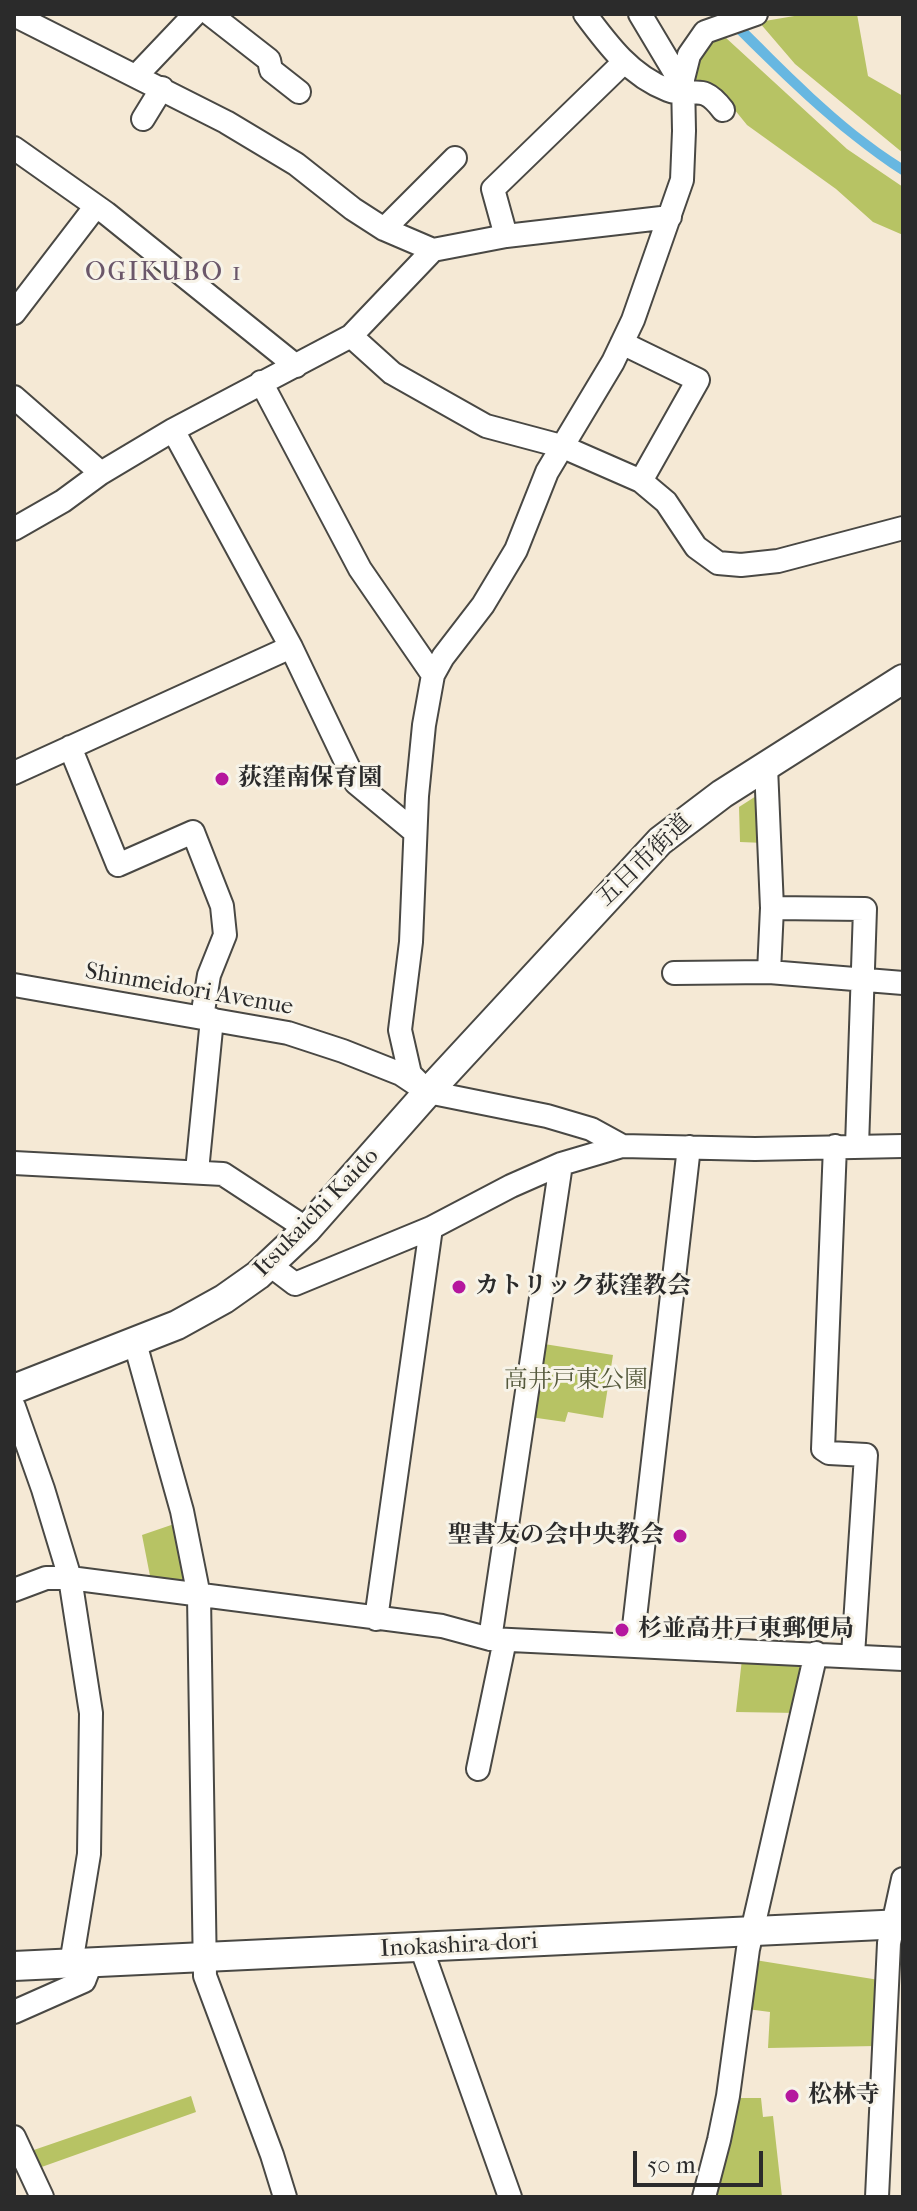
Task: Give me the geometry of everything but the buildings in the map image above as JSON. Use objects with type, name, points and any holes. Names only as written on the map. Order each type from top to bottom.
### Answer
[{"type":"main road","name":"五日市街道","points":[[428,1092],[639,861],[683,821],[903,679]]},
{"type":"main road","name":"Itsukaichi Kaido","points":[[14,1389],[135,1343],[224,1299],[270,1265],[307,1229],[428,1092]]},
{"type":"main road","name":"Inokashira-dori","points":[[14,1966],[898,1924]]},
{"type":"street","points":[[137,75],[195,14]]},
{"type":"street","points":[[210,14],[269,60],[271,70],[299,92]]},
{"type":"street","points":[[585,14],[623,63],[667,90],[683,86],[713,97],[723,110]]},
{"type":"street","points":[[640,14],[683,86]]},
{"type":"street","points":[[14,15],[226,122],[296,164],[384,229],[433,250],[506,236],[670,217]]},
{"type":"street","points":[[428,1092],[410,1074],[400,1030],[411,942],[415,832],[424,725],[433,675],[483,605],[516,550],[547,472],[633,320],[682,180],[683,86],[689,55],[705,32],[754,15]]},
{"type":"street","points":[[506,236],[493,189],[623,63]]},
{"type":"street","points":[[143,119],[162,88]]},
{"type":"street","points":[[14,148],[96,206],[296,366]]},
{"type":"street","points":[[384,229],[455,158]]},
{"type":"street","points":[[14,313],[96,206]]},
{"type":"street","points":[[14,529],[173,430],[351,336],[433,250]]},
{"type":"street","points":[[351,336],[392,373],[486,426],[561,446],[641,481],[666,502],[696,547],[718,563],[741,565],[778,561],[903,528]]},
{"type":"street","points":[[622,343],[698,380],[641,481]]},
{"type":"street","points":[[261,382],[360,569],[433,675]]},
{"type":"street","points":[[14,397],[101,473]]},
{"type":"street","points":[[173,430],[291,647],[356,783],[415,832]]},
{"type":"street","points":[[14,773],[291,647]]},
{"type":"street","points":[[70,747],[118,865],[193,832],[222,906],[225,935],[209,975],[197,1171]]},
{"type":"street","points":[[766,767],[772,908],[769,972]]},
{"type":"street","points":[[772,908],[865,909],[823,1449],[829,1453],[866,1455],[853,1655]]},
{"type":"street","points":[[674,973],[769,972],[903,983]]},
{"type":"street","name":"Shinmeidori Avenue","points":[[14,985],[277,1030],[401,1074],[428,1092],[547,1116],[591,1129],[622,1146]]},
{"type":"street","points":[[270,1265],[295,1284],[431,1228],[561,1164],[622,1146],[755,1149],[903,1146]]},
{"type":"street","points":[[632,1644],[689,1147]]},
{"type":"street","points":[[14,1163],[223,1174],[307,1229]]},
{"type":"street","points":[[478,1769],[561,1164]]},
{"type":"street","points":[[376,1619],[431,1228]]},
{"type":"street","points":[[135,1343],[182,1511],[199,1596],[205,1976],[285,2197]]},
{"type":"street","points":[[14,1407],[70,1578],[91,1713],[89,1854],[81,1963],[84,1981],[14,2012]]},
{"type":"street","points":[[14,1590],[46,1578],[70,1578],[442,1626],[497,1640],[903,1659]]},
{"type":"street","points":[[704,2197],[728,2096],[752,1932],[816,1653]]},
{"type":"street","points":[[877,2197],[889,1943],[898,1924],[903,1879]]},
{"type":"street","points":[[421,1947],[510,2197]]},
{"type":"street","points":[[14,2137],[42,2197]]},
{"type":"green space","points":[[806,14],[857,14],[868,76],[903,96],[903,153],[795,64],[759,22]]},
{"type":"green space","points":[[713,36],[725,37],[847,149],[903,187],[903,235],[873,222],[836,189],[747,125],[717,88],[693,80],[698,53]]},
{"type":"green space","points":[[764,791],[765,843],[740,842],[739,807]]},
{"type":"green space","name":"高井戸東公園","points":[[538,1343],[613,1355],[603,1418],[568,1412],[565,1422],[530,1417]]},
{"type":"green space","points":[[180,1522],[190,1586],[151,1581],[142,1535]]},
{"type":"green space","points":[[742,1659],[807,1663],[798,1713],[736,1712]]},
{"type":"green space","points":[[755,1960],[879,1980],[876,2046],[768,2048],[770,2012],[747,2009]]},
{"type":"green space","points":[[191,2096],[196,2112],[36,2169],[28,2152]]},
{"type":"green space","points":[[734,2098],[761,2098],[763,2117],[773,2116],[782,2197],[711,2197]]},
{"type":"water","points":[[717,14],[732,14],[835,113],[903,164],[903,176],[829,120]]},
{"type":"place","name":"荻窪南保育園","points":[[222,779]]},
{"type":"place","name":"カトリック荻窪教会","points":[[459,1287]]},
{"type":"place","name":"聖書友の会中央教会","points":[[680,1536]]},
{"type":"place","name":"杉並高井戸東郵便局","points":[[622,1630]]},
{"type":"place","name":"松林寺","points":[[792,2096]]},
{"type":"district","name":"OGIKUBO 1","points":[[164,274]]}]
